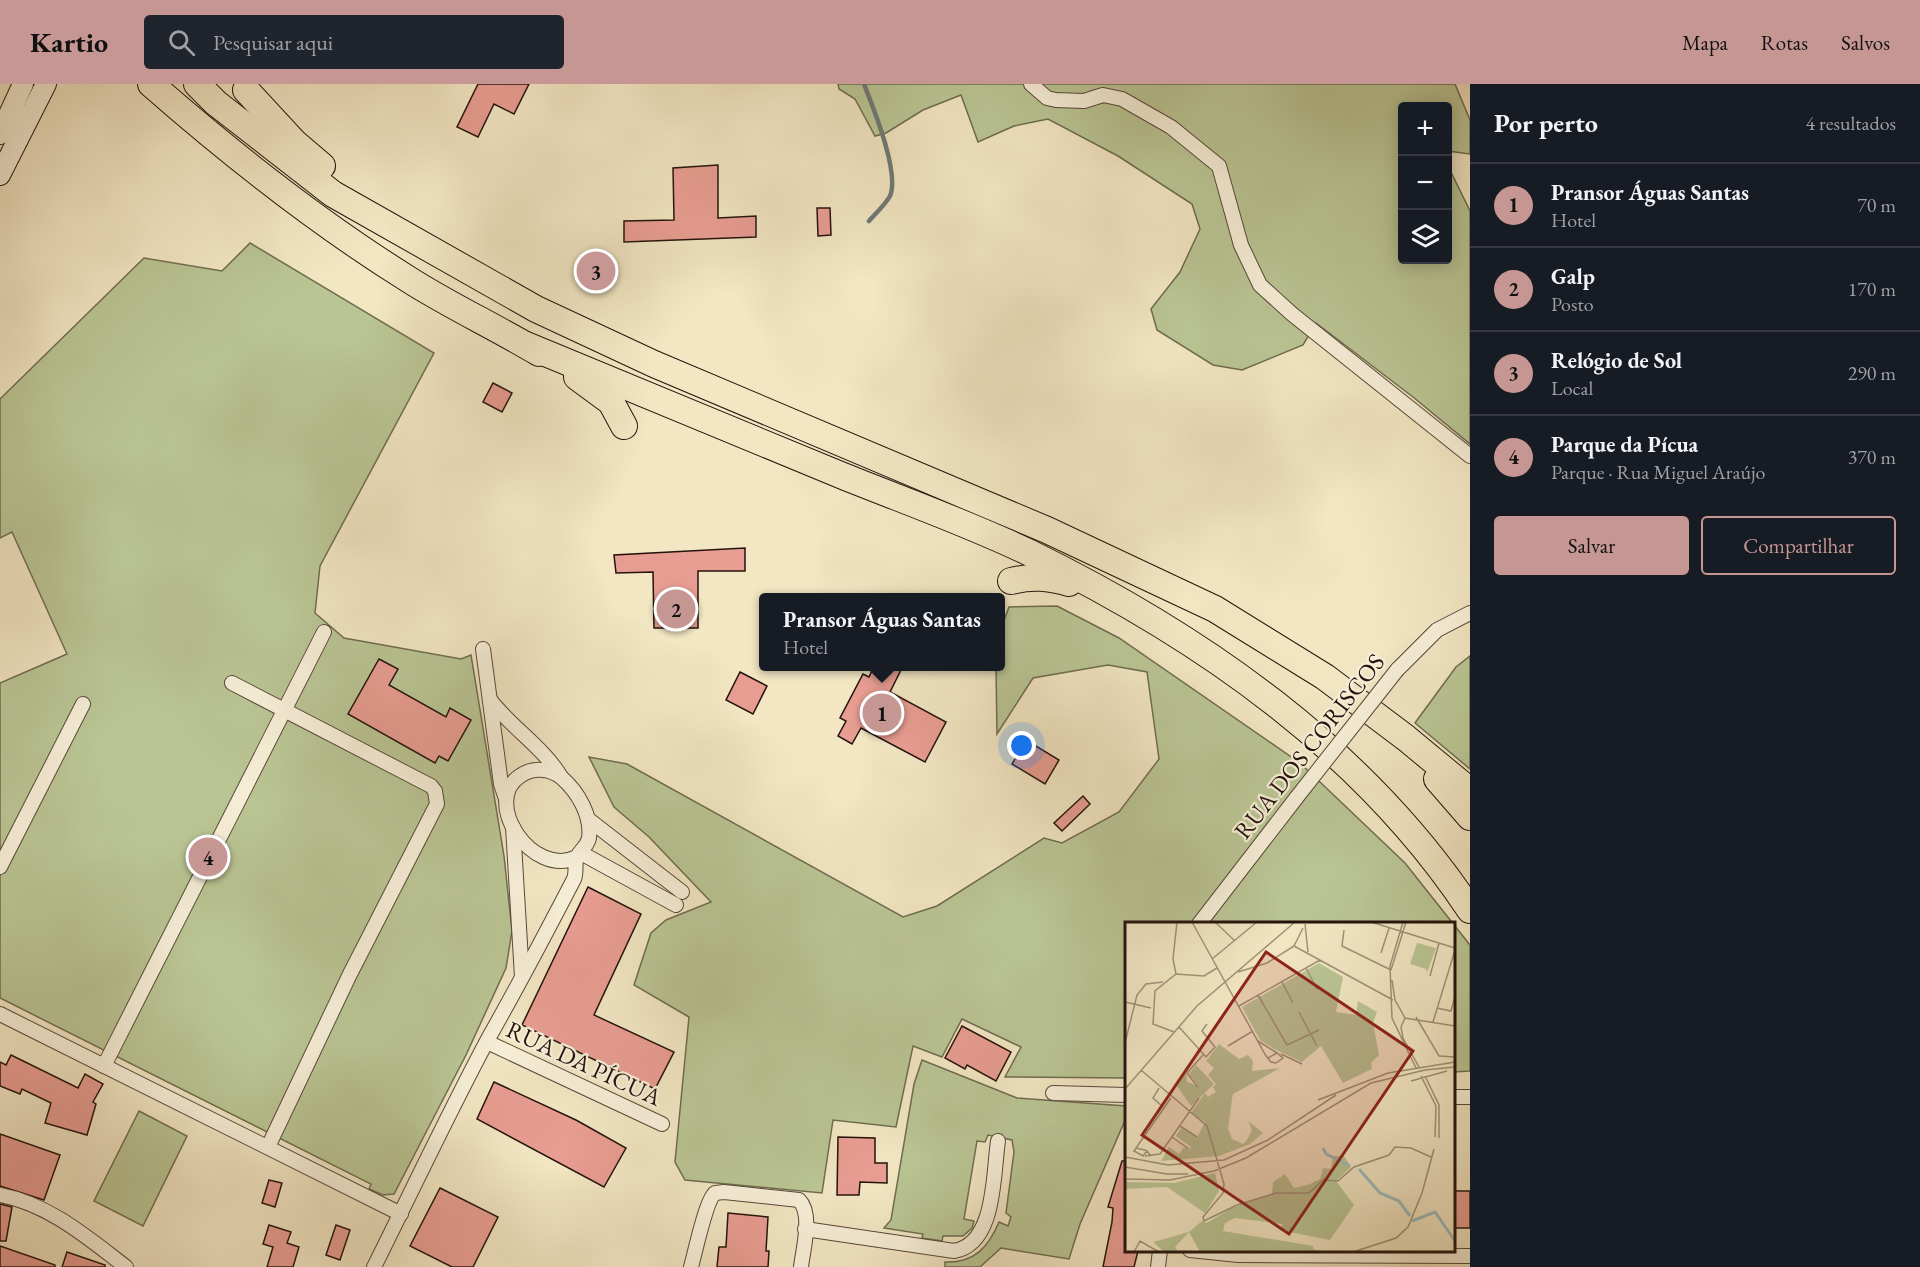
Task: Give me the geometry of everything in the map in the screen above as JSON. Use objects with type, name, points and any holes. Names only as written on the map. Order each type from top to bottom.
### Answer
[{"type":"highway","points":[[151,84],[213,138],[366,252],[409,280],[526,345],[596,389],[611,402],[624,426]]},
{"type":"highway","points":[[197,84],[216,103],[333,194],[536,309],[654,364],[1047,530],[1215,609],[1326,677],[1470,791]]},
{"type":"highway","points":[[246,90],[296,143],[411,238]]},
{"type":"highway","points":[[526,345],[1029,552],[1137,611],[1235,672],[1305,726],[1373,788],[1454,886],[1470,910]]},
{"type":"highway","points":[[1011,581],[1029,577],[1049,577],[1072,585],[1117,608],[1137,611]]},
{"type":"highway","points":[[1394,729],[1470,818]]},
{"type":"street","points":[[0,134],[23,84]]},
{"type":"street","points":[[0,176],[45,84]]},
{"type":"street","points":[[1031,84],[1047,98],[1056,100],[1084,101],[1104,95],[1122,99],[1171,127],[1219,166],[1241,245],[1260,285],[1470,456]]},
{"type":"street","name":"RUA DOS CORISCOS","points":[[1201,922],[1397,670],[1437,630],[1470,613]]},
{"type":"street","points":[[104,1066],[324,632]]},
{"type":"street","points":[[483,650],[501,784],[513,827],[524,843],[546,860],[560,863],[579,855]]},
{"type":"street","points":[[232,683],[431,786],[435,791],[437,804],[350,974],[268,1147]]},
{"type":"street","points":[[491,701],[507,722],[554,765],[562,779]]},
{"type":"street","points":[[0,867],[83,704]]},
{"type":"street","points":[[374,1267],[487,1042],[576,876],[579,855],[589,838],[588,819],[577,795],[562,779],[550,771],[537,769],[527,772],[514,781],[506,799]]},
{"type":"street","points":[[588,819],[682,892]]},
{"type":"street","points":[[513,827],[511,841],[522,979]]},
{"type":"street","points":[[579,855],[676,905]]},
{"type":"street","points":[[0,1014],[401,1214]]},
{"type":"street","name":"RUA DA PÍCUA","points":[[487,1042],[662,1124]]},
{"type":"street","points":[[1053,1093],[1125,1095]]},
{"type":"street","points":[[805,1229],[954,1251],[963,1250],[972,1244],[986,1226],[998,1141]]},
{"type":"street","points":[[691,1267],[705,1223],[707,1203],[715,1193],[799,1200],[806,1215],[801,1267]]},
{"type":"street","points":[[0,1195],[14,1197],[56,1215],[126,1267]]},
{"type":"street","points":[[1158,1267],[1160,1252]]},
{"type":"street","points":[[1195,1252],[1237,1261],[1470,1256]]},
{"type":"green space","points":[[838,84],[1455,84],[1470,120],[1470,154],[1452,152],[1452,102],[1398,102],[1398,264],[1452,264],[1452,174],[1470,211],[1470,444],[1316,323],[1303,345],[1242,370],[1213,365],[1157,330],[1151,309],[1180,272],[1200,229],[1192,204],[1118,156],[1048,119],[1014,126],[978,142],[961,95],[923,110],[886,133],[875,136],[855,99],[839,89]]},
{"type":"green space","points":[[250,243],[434,353],[320,566],[315,613],[344,638],[461,659],[471,655],[504,856],[512,931],[506,968],[466,1055],[394,1194],[383,1195],[369,1189],[371,1184],[0,998],[0,683],[67,654],[12,532],[0,538],[0,399],[144,258],[222,271]]},
{"type":"green space","points":[[1057,606],[1119,638],[1300,763],[1405,863],[1451,922],[1125,922],[1125,1078],[1005,1077],[1021,1047],[962,1019],[942,1057],[913,1046],[896,1127],[833,1120],[822,1193],[685,1180],[675,1162],[689,1017],[634,985],[651,933],[666,920],[711,902],[649,837],[614,807],[589,757],[627,764],[903,917],[937,906],[1044,838],[1062,843],[1119,812],[1159,759],[1147,672],[1108,665],[1033,678],[997,734],[996,671],[1005,671],[1005,618],[1009,607]]},
{"type":"green space","points":[[1470,656],[1470,769],[1415,723],[1456,667]]},
{"type":"green space","points":[[1455,926],[1470,945],[1470,1071],[1455,1072]]},
{"type":"green space","points":[[922,1060],[1017,1098],[1125,1106],[1125,1120],[1080,1224],[1069,1259],[1001,1248],[980,1267],[945,1267],[945,1262],[964,1260],[979,1252],[990,1239],[999,1222],[1008,1226],[1011,1217],[1006,1213],[1014,1152],[1012,1140],[988,1135],[985,1142],[977,1141],[964,1219],[974,1221],[972,1228],[963,1236],[943,1236],[942,1241],[922,1238],[923,1234],[884,1228],[891,1220],[914,1084]]},
{"type":"green space","points":[[139,1111],[187,1136],[143,1226],[94,1201]]},
{"type":"building","points":[[478,84],[529,84],[514,114],[494,104],[478,137],[457,127]]},
{"type":"building","points":[[718,165],[718,218],[756,216],[756,237],[624,242],[624,221],[674,220],[673,168]]},
{"type":"building","points":[[817,208],[830,208],[831,235],[818,236]]},
{"type":"building","points":[[493,383],[512,393],[502,412],[483,402]]},
{"type":"building","points":[[745,548],[745,571],[698,571],[698,628],[654,628],[653,572],[616,573],[614,555]]},
{"type":"building","points":[[379,659],[398,669],[389,685],[446,717],[450,708],[471,720],[448,761],[439,756],[435,763],[348,714]]},
{"type":"building","points":[[872,671],[900,671],[890,692],[946,722],[925,762],[861,728],[852,744],[838,736],[846,721],[840,718],[863,674],[869,677]]},
{"type":"building","points":[[740,672],[767,686],[753,714],[726,700]]},
{"type":"building","points":[[1026,740],[1059,760],[1045,784],[1012,764]]},
{"type":"building","points":[[1083,796],[1090,804],[1062,831],[1054,823]]},
{"type":"building","points":[[588,887],[641,914],[594,1015],[674,1052],[655,1089],[522,1025]]},
{"type":"building","points":[[962,1026],[1011,1052],[996,1081],[967,1065],[965,1069],[945,1058]]},
{"type":"building","points":[[11,1055],[78,1088],[85,1074],[103,1084],[93,1102],[96,1104],[87,1135],[45,1123],[51,1103],[22,1089],[20,1094],[0,1086],[0,1062],[6,1065]]},
{"type":"building","points":[[494,1082],[576,1120],[626,1148],[604,1187],[477,1119]]},
{"type":"building","points":[[0,1134],[60,1155],[44,1200],[0,1186]]},
{"type":"building","points":[[838,1137],[875,1138],[875,1163],[887,1163],[887,1183],[860,1182],[859,1195],[837,1195]]},
{"type":"building","points":[[1122,1161],[1125,1161],[1125,1252],[1138,1252],[1134,1267],[1103,1267],[1112,1222],[1113,1208],[1108,1207]]},
{"type":"building","points":[[269,1180],[282,1183],[275,1207],[262,1203]]},
{"type":"building","points":[[440,1188],[498,1217],[473,1267],[452,1267],[410,1246]]},
{"type":"building","points":[[1455,1191],[1470,1191],[1470,1228],[1455,1228]]},
{"type":"building","points":[[0,1204],[12,1207],[6,1241],[0,1241]]},
{"type":"building","points":[[728,1213],[768,1217],[766,1251],[769,1251],[768,1267],[717,1267],[719,1247],[726,1247]]},
{"type":"building","points":[[269,1225],[291,1232],[287,1243],[299,1247],[293,1267],[267,1267],[273,1247],[263,1244]]},
{"type":"building","points":[[336,1225],[350,1230],[340,1260],[326,1255]]},
{"type":"building","points":[[0,1246],[55,1265],[55,1267],[0,1267]]},
{"type":"building","points":[[67,1252],[105,1265],[105,1267],[62,1267]]},
{"type":"waterway","points":[[864,84],[889,157],[892,186],[890,196],[869,221]]},
{"type":"place","name":"Relógio de Sol","points":[[596,271]]},
{"type":"place","name":"Galp","points":[[676,609]]},
{"type":"place","name":"Pransor Águas Santas","points":[[882,713]]},
{"type":"place","name":"Parque da Pícua","points":[[208,857]]}]
